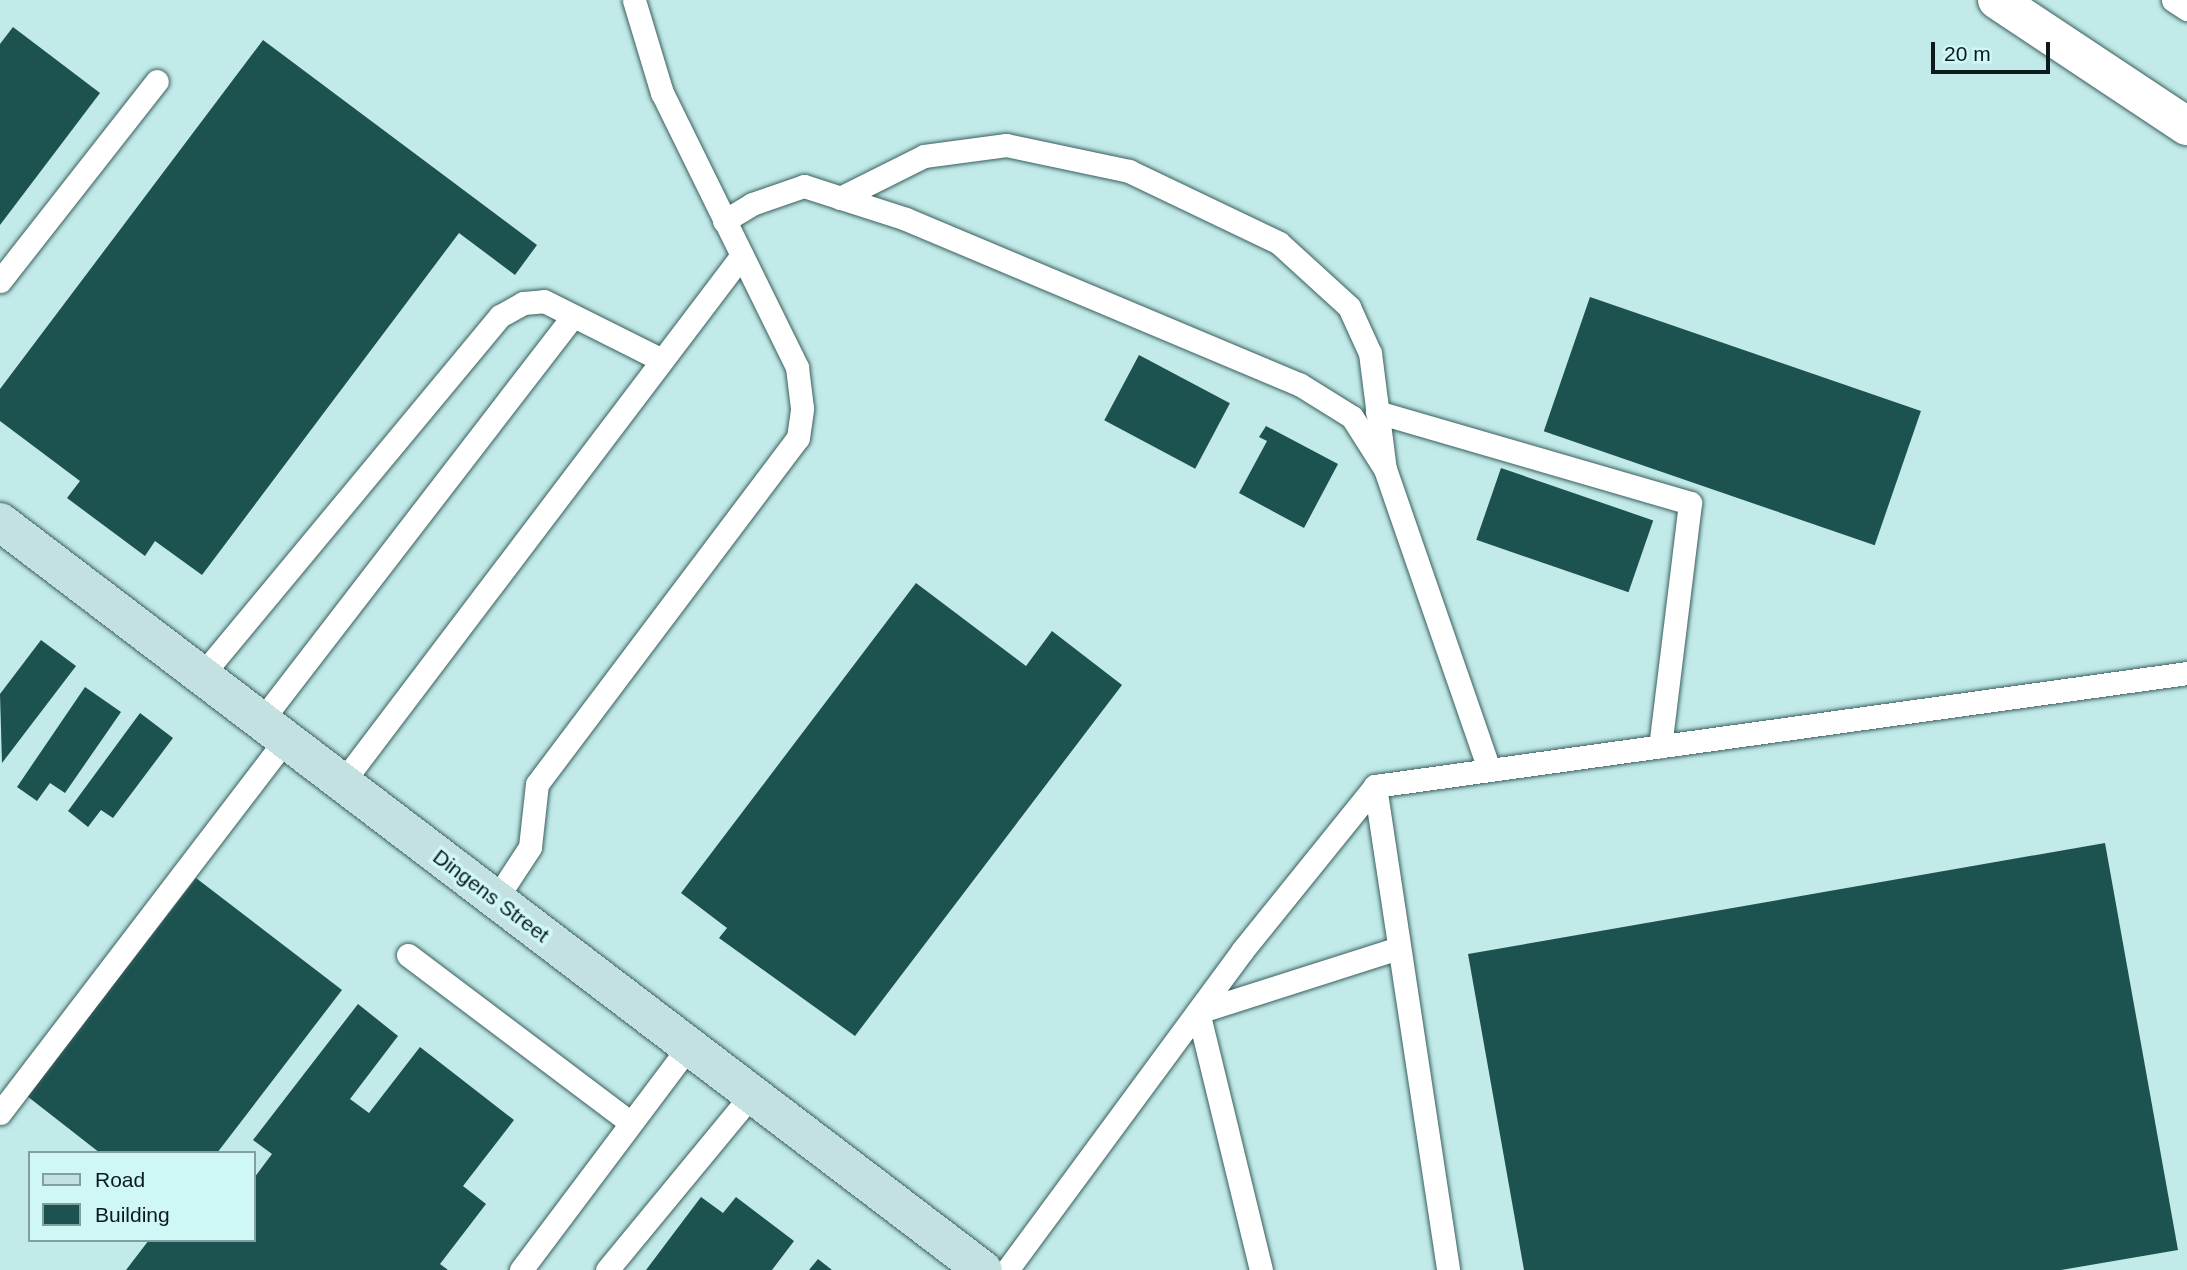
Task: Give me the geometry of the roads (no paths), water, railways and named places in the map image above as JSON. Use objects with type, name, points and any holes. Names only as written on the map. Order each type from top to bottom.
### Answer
[{"type":"street","points":[[1997,0],[2187,125]]},
{"type":"street","name":"Dingens Street","points":[[0,522],[983,1270]]},
{"type":"lane","points":[[496,899],[530,847],[537,785],[798,438],[802,408],[797,367],[662,93],[634,0]]},
{"type":"lane","points":[[2173,0],[2187,9]]},
{"type":"lane","points":[[0,281],[156,81]]},
{"type":"lane","points":[[840,198],[924,156],[1006,145],[1129,171],[1279,243],[1349,307],[1370,353],[1384,469],[1489,770]]},
{"type":"lane","points":[[724,220],[752,204],[804,186],[906,219],[1299,384],[1352,417],[1384,469]]},
{"type":"lane","points":[[342,783],[742,256]]},
{"type":"lane","points":[[201,676],[500,316],[523,303],[544,302],[662,360]]},
{"type":"lane","points":[[0,1113],[573,316]]},
{"type":"lane","points":[[1377,412],[1690,503],[1660,746]]},
{"type":"lane","points":[[1007,1270],[1198,1012],[1375,786],[2187,673]]},
{"type":"lane","points":[[1375,786],[1448,1270]]},
{"type":"lane","points":[[1198,1012],[1399,948]]},
{"type":"lane","points":[[408,955],[631,1124]]},
{"type":"lane","points":[[1198,1012],[1261,1270]]},
{"type":"lane","points":[[521,1270],[689,1046]]},
{"type":"lane","points":[[607,1270],[752,1094]]}]
